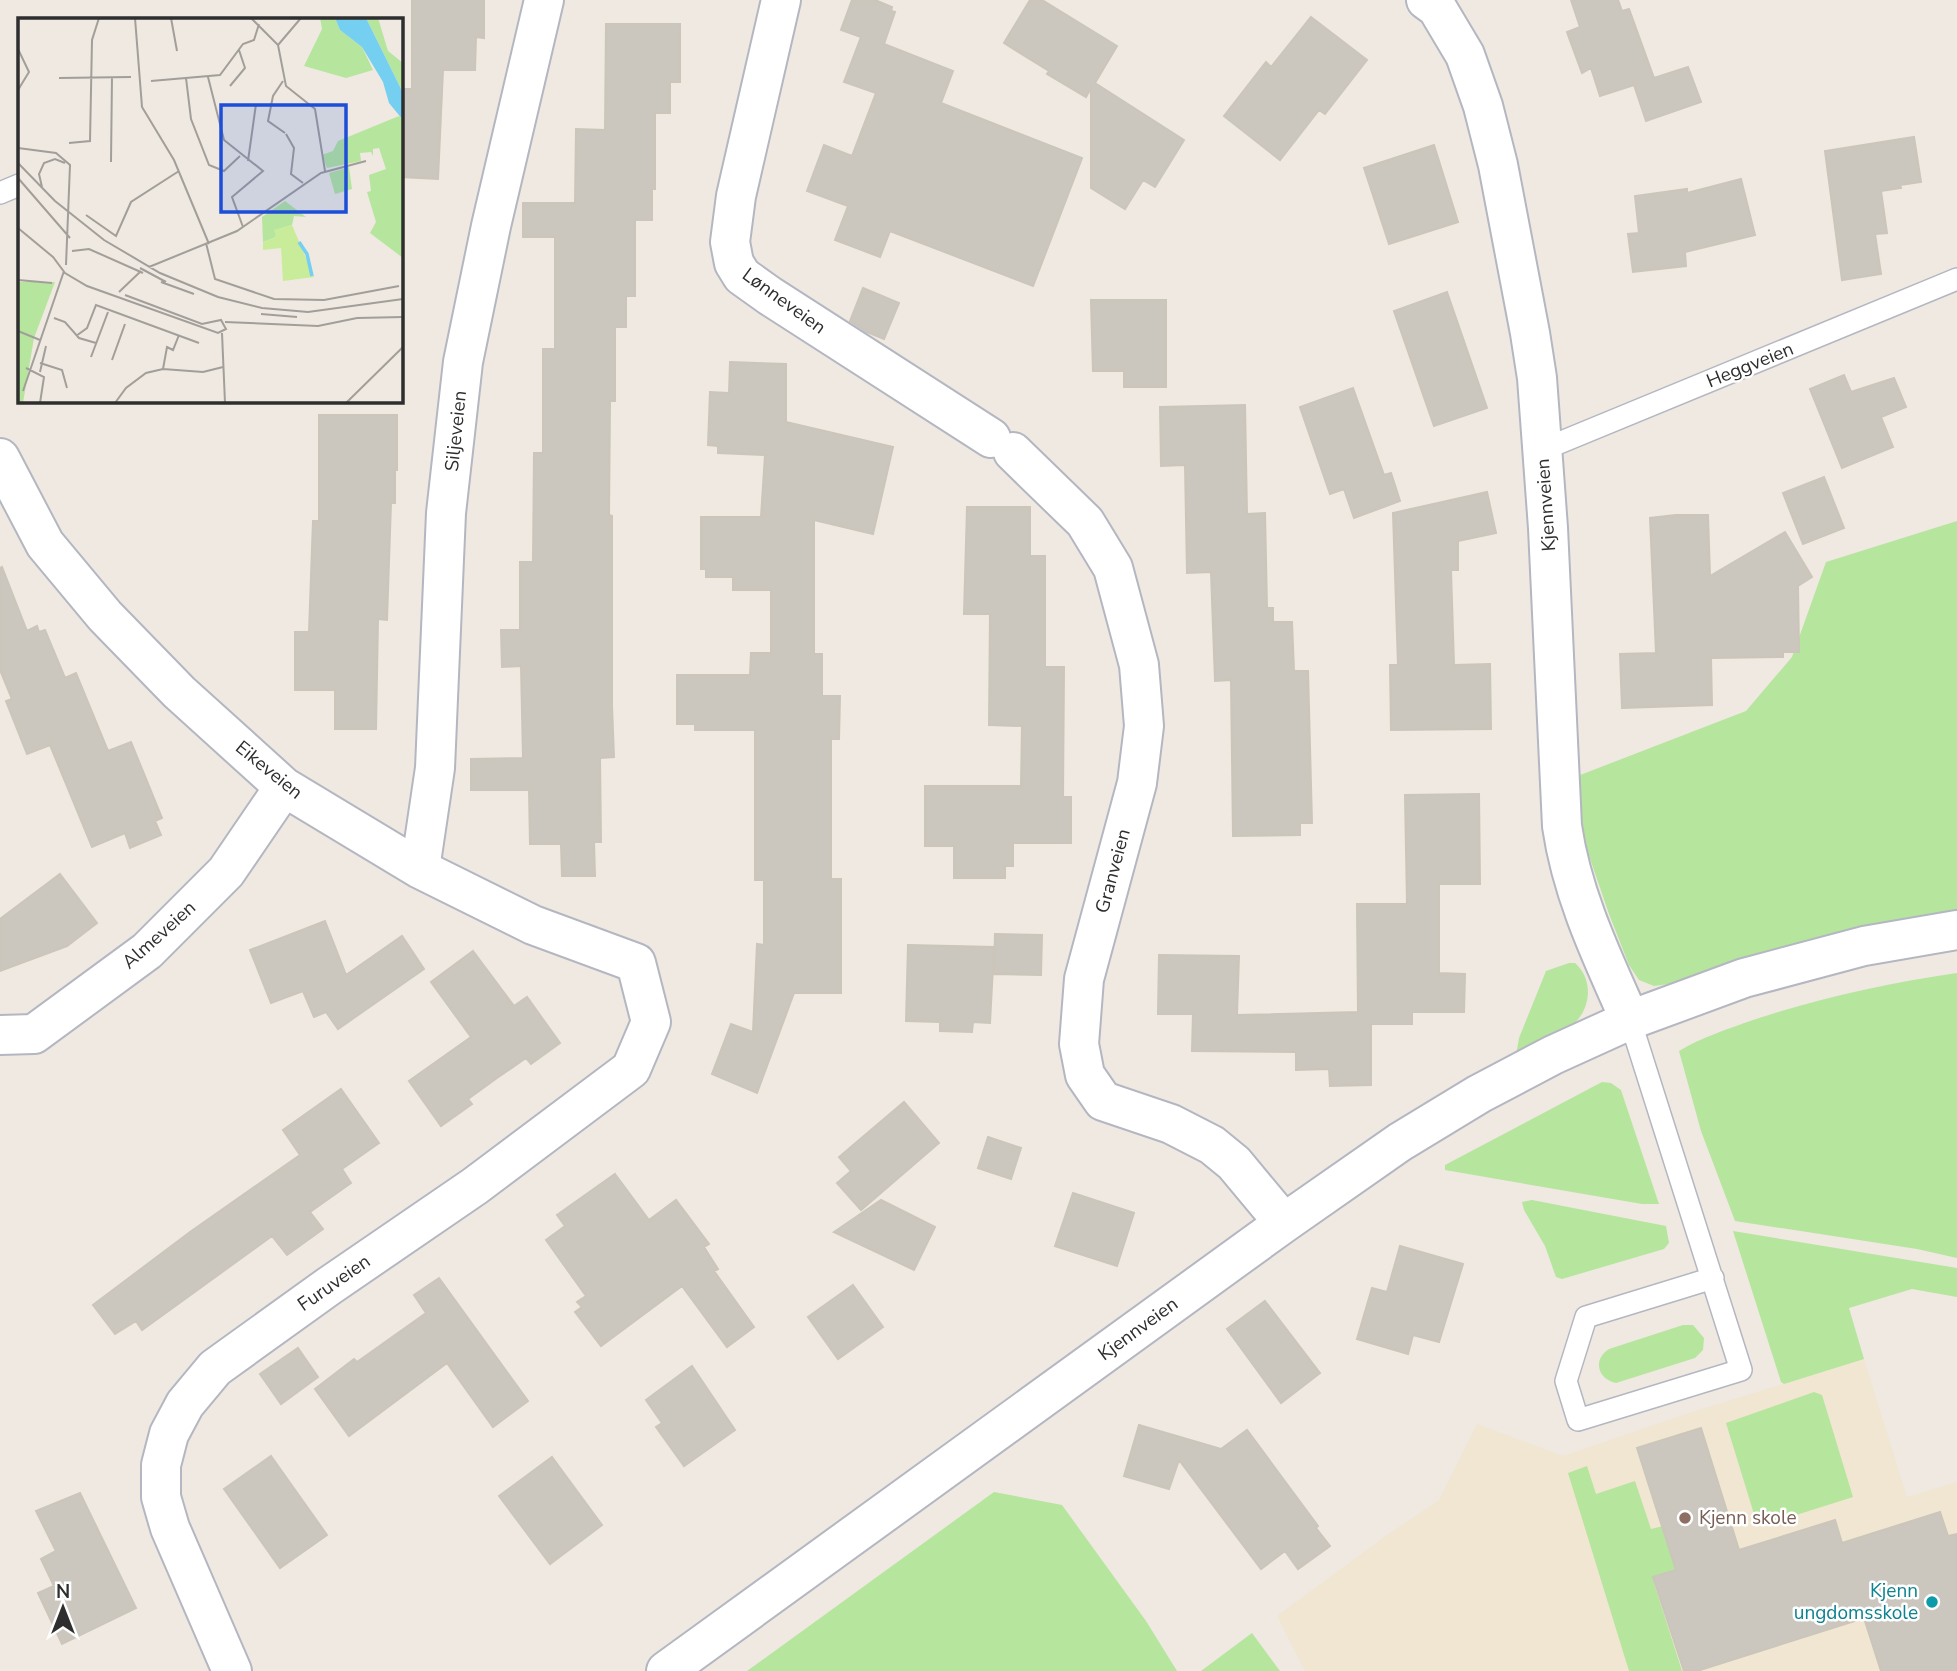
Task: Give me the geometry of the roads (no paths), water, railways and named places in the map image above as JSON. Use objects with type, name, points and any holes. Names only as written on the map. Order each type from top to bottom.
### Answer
[{"type":"street","name":"Siljeveien","points":[[420,869],[435,768],[446,513],[463,362],[491,226],[544,0]]},
{"type":"street","name":"Lønneveien","points":[[781,0],[736,196],[730,242],[734,263],[742,276],[770,296],[1002,445]]},
{"type":"street","name":"Kjennveien","points":[[1426,0],[1437,8],[1465,55],[1483,106],[1498,165],[1537,378],[1565,848],[1576,892],[1630,1020]]},
{"type":"street","name":"Granveien","points":[[1002,445],[1085,522],[1113,568],[1139,665],[1144,726],[1137,783],[1084,979],[1079,1044],[1085,1075],[1102,1101],[1171,1124],[1212,1145],[1234,1163],[1284,1223]]},
{"type":"street","name":"Eikeveien","points":[[0,458],[45,544],[105,616],[179,692],[284,787],[420,869],[533,925],[636,963]]},
{"type":"street","name":"Almeveien","points":[[0,1035],[34,1034],[147,951],[226,872],[284,787]]},
{"type":"street","name":"Kjennveien","points":[[666,1671],[1284,1223],[1400,1142],[1469,1100],[1553,1055],[1630,1020],[1744,978],[1864,946],[1957,930]]},
{"type":"street","name":"Furuveien","points":[[232,1671],[170,1528],[161,1497],[161,1465],[169,1434],[185,1404],[215,1368],[475,1186],[631,1069],[651,1022],[636,963]]},
{"type":"lane","points":[[0,193],[18,185]]},
{"type":"lane","name":"Heggveien","points":[[1542,450],[1957,279]]},
{"type":"lane","points":[[1630,1020],[1713,1278],[1741,1370],[1578,1420],[1566,1381],[1586,1317],[1713,1278]]},
{"type":"place","name":"Kjenn skole","points":[[1685,1518]]},
{"type":"place","name":"Kjenn ungdomsskole","points":[[1932,1602]]}]
